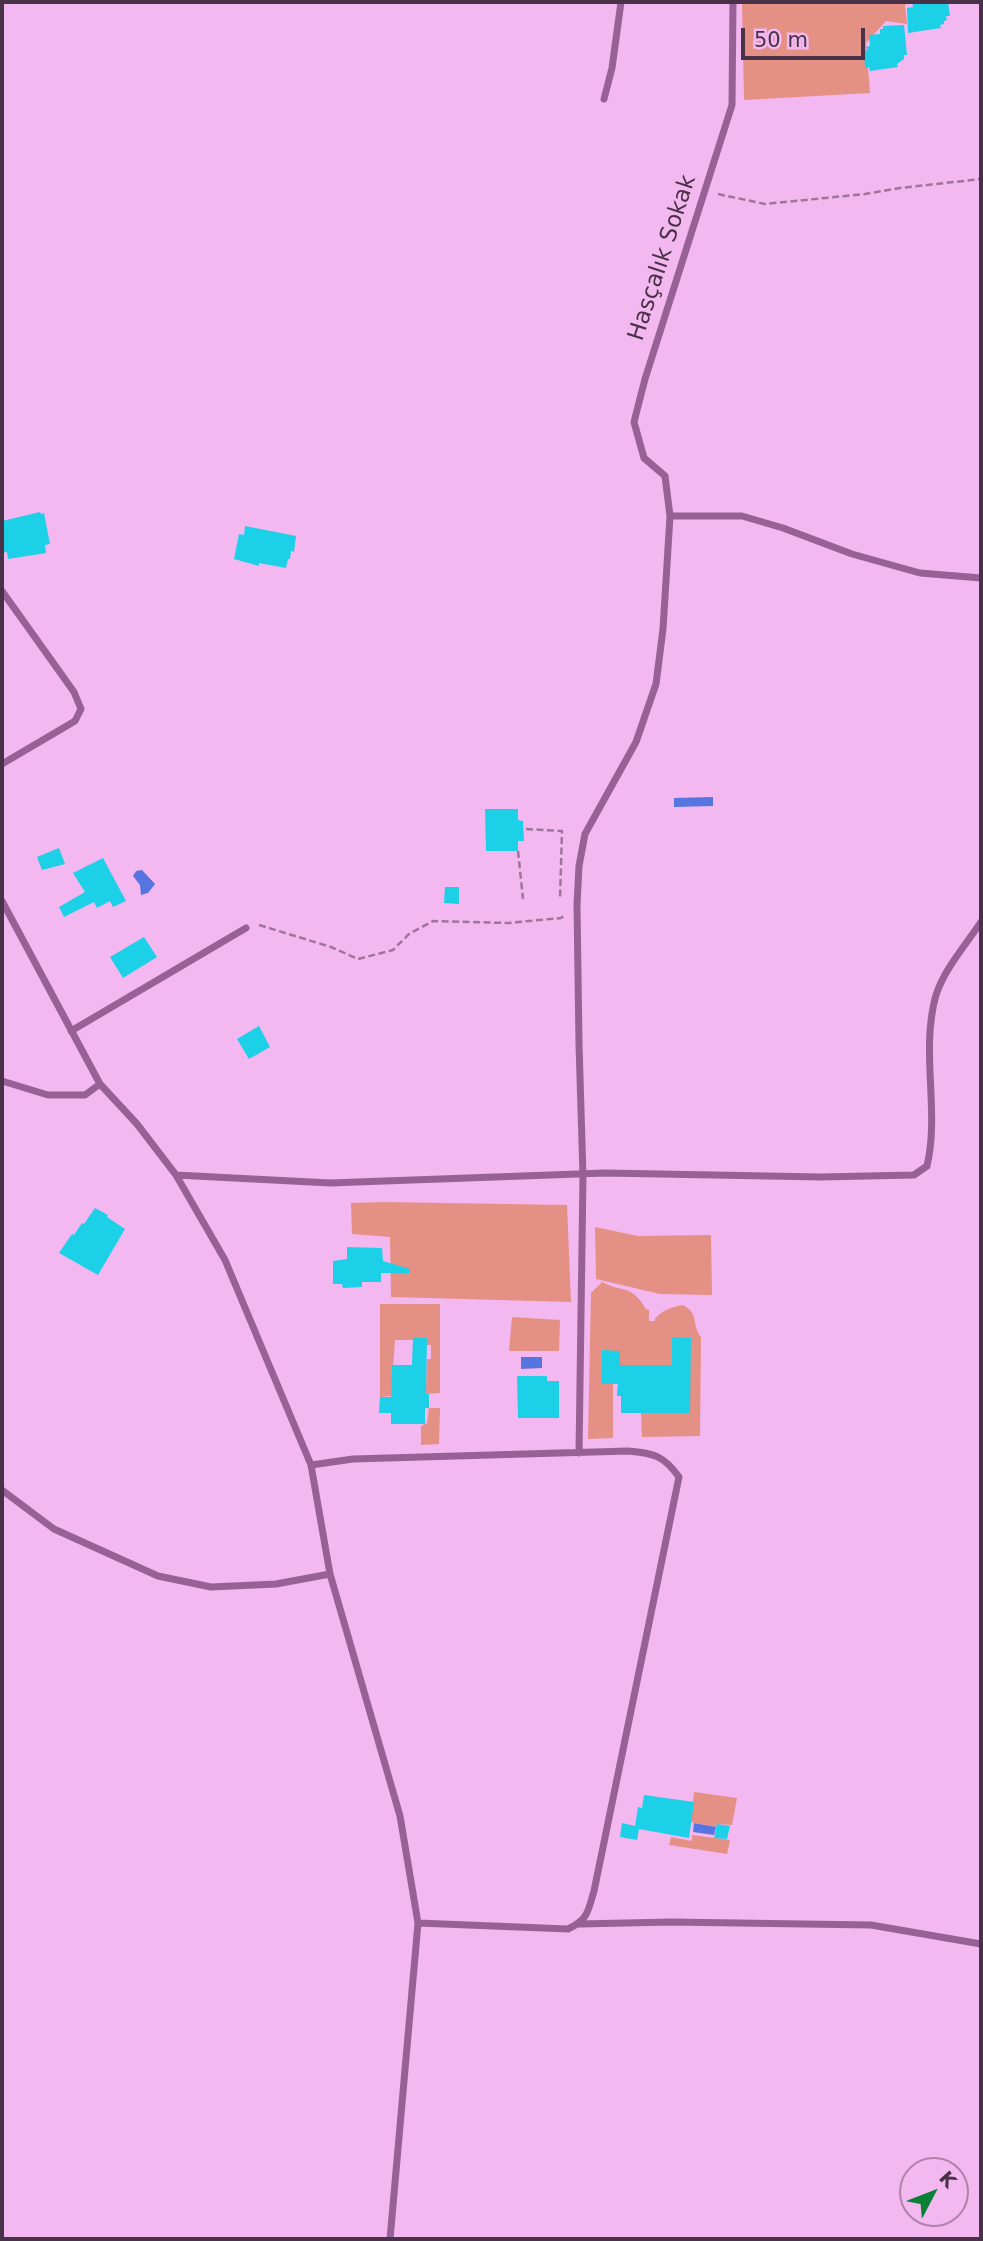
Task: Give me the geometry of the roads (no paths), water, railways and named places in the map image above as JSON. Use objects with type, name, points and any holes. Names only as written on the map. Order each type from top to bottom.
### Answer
[{"type":"street","points":[[604,99],[612,68],[621,2]]},
{"type":"street","name":"Hasçalık Sokak","points":[[579,1453],[583,1175],[577,905],[579,866],[585,834],[636,742],[656,684],[663,629],[670,516],[665,476],[644,458],[634,422],[645,379],[732,105],[733,2]]},
{"type":"street","points":[[670,516],[742,516],[852,554],[920,573],[981,578]]},
{"type":"street","points":[[2,591],[74,692],[81,709],[75,721],[2,764]]},
{"type":"street","points":[[2,901],[100,1084],[137,1124],[176,1175],[225,1260],[311,1465],[330,1574],[400,1816],[418,1923],[390,2239]]},
{"type":"street","points":[[176,1175],[330,1183],[605,1173],[821,1177],[914,1175],[927,1166],[932,1146],[930,1025],[937,994],[952,962],[981,922]]},
{"type":"street","points":[[71,1031],[246,928]]},
{"type":"street","points":[[2,1082],[48,1095],[85,1096],[100,1084]]},
{"type":"street","points":[[311,1465],[353,1459],[649,1453],[667,1461],[679,1477],[587,1916],[568,1929],[418,1923]]},
{"type":"street","points":[[2,1490],[54,1530],[158,1576],[211,1587],[276,1584],[330,1574]]},
{"type":"street","points":[[579,1924],[671,1922],[871,1925],[981,1944]]},
{"type":"water","points":[[713,797],[713,806],[674,807],[674,798]]},
{"type":"water","points":[[142,870],[155,884],[148,893],[141,895],[140,885],[133,876],[136,871]]},
{"type":"water","points":[[521,1357],[542,1357],[542,1368],[521,1369]]},
{"type":"water","points":[[694,1823],[716,1827],[714,1835],[693,1832]]}]
